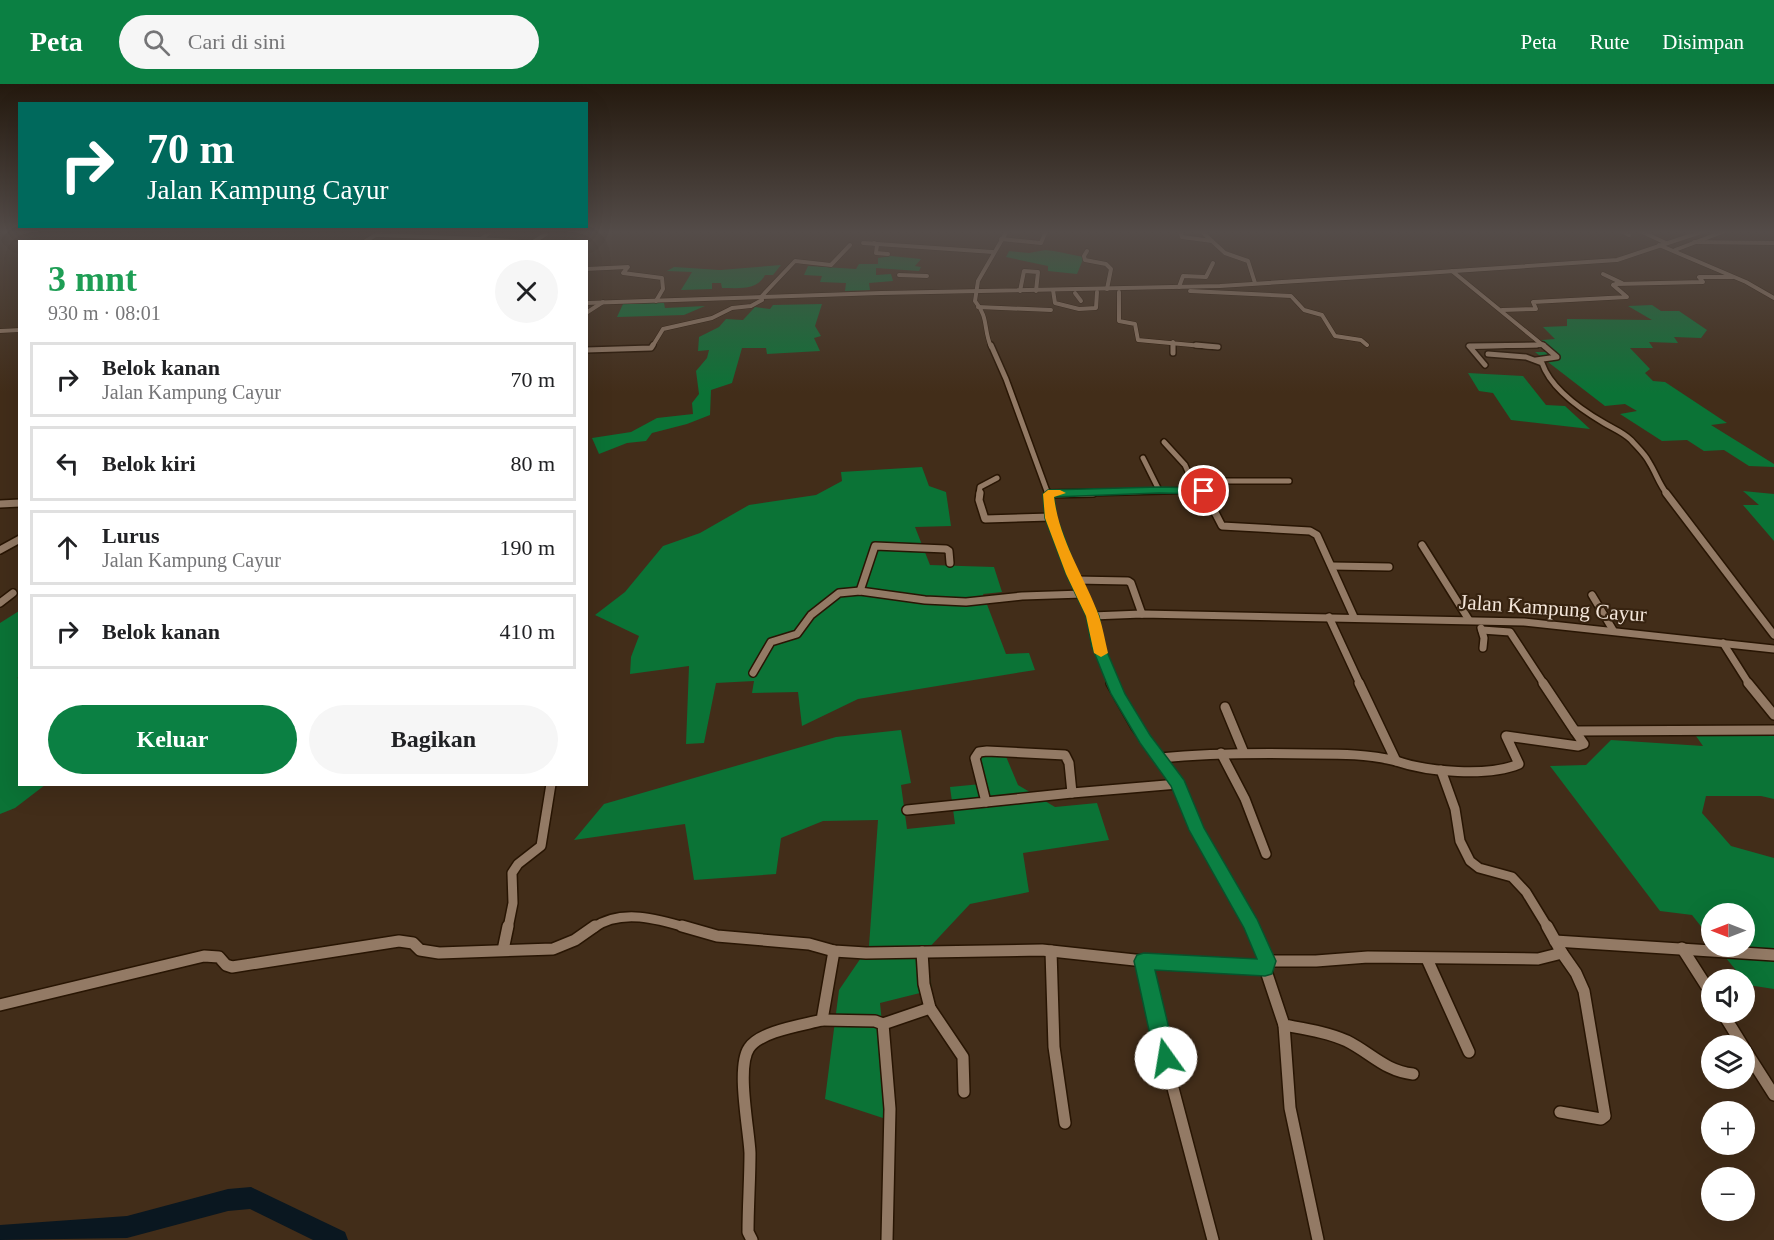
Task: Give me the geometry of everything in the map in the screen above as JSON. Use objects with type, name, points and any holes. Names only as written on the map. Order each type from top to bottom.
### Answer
[{"type":"street","points":[[656,301],[663,289],[663,285]]},
{"type":"street","points":[[588,350],[651,348],[663,329],[712,318],[732,308],[751,306],[776,285]]},
{"type":"street","points":[[977,285],[975,301],[984,312],[987,338],[1006,379],[1048,494],[1051,518],[1092,616],[1099,647],[1118,694],[1145,739],[1178,784],[1197,830],[1251,925],[1266,964],[1284,1025],[1290,1108],[1318,1240]]},
{"type":"street","points":[[1020,285],[1020,291]]},
{"type":"street","points":[[1036,291],[1037,285]]},
{"type":"street","points":[[1107,289],[1108,285]]},
{"type":"street","points":[[588,312],[603,304],[656,301],[881,293],[1054,292],[1229,285]]},
{"type":"street","points":[[1255,285],[1258,294]]},
{"type":"street","points":[[1470,285],[1557,357],[1536,360],[1488,354]]},
{"type":"street","points":[[1502,310],[1536,309],[1533,302],[1626,298],[1613,285]]},
{"type":"street","points":[[1749,285],[1774,298]]},
{"type":"street","points":[[877,286],[881,293]]},
{"type":"street","points":[[588,304],[1020,291],[1075,293],[1181,291],[1258,294],[1294,297],[1302,309],[1322,315],[1335,336],[1361,340],[1367,345]]},
{"type":"street","points":[[1054,292],[1055,302],[1059,305],[1094,310],[1096,309],[1097,292]]},
{"type":"street","points":[[1119,292],[1119,321],[1135,324],[1137,340],[1218,347]]},
{"type":"street","points":[[1075,293],[1081,301]]},
{"type":"street","points":[[978,307],[1051,310]]},
{"type":"street","points":[[0,331],[18,330]]},
{"type":"street","points":[[1173,342],[1173,353]]},
{"type":"street","points":[[1485,365],[1469,346],[1544,345]]},
{"type":"street","points":[[1536,360],[1544,365],[1545,375],[1560,391],[1604,423],[1620,430],[1646,457],[1659,484],[1774,634]]},
{"type":"street","points":[[1164,442],[1185,465],[1195,490]]},
{"type":"street","points":[[1143,458],[1159,490]]},
{"type":"street","points":[[998,478],[980,487],[979,500],[985,519],[1051,518]]},
{"type":"street","points":[[1192,481],[1289,481]]},
{"type":"street","points":[[1048,494],[1195,490],[1207,494],[1222,526],[1312,532],[1317,535],[1354,617]]},
{"type":"street","points":[[0,504],[18,503]]},
{"type":"street","points":[[0,549],[18,540]]},
{"type":"street","points":[[1160,758],[1221,753],[1366,755],[1395,761],[1404,766],[1441,770],[1487,770],[1515,767],[1519,764],[1506,736],[1583,746],[1575,730],[1510,632],[1482,630],[1455,600],[1422,545]]},
{"type":"street","points":[[860,591],[875,546],[946,549],[949,551],[950,563]]},
{"type":"street","points":[[1332,566],[1389,567]]},
{"type":"street","points":[[1075,580],[1130,582],[1142,614]]},
{"type":"street","points":[[753,673],[771,642],[797,634],[811,615],[837,593],[860,591],[925,600],[966,602],[1022,596],[1083,594]]},
{"type":"street","points":[[0,603],[13,593]]},
{"type":"street","points":[[1592,595],[1613,630]]},
{"type":"street","name":"Jalan Kampung Cayur","points":[[1092,616],[1142,614],[1472,620],[1613,630],[1774,649]]},
{"type":"street","points":[[1329,617],[1368,702],[1387,736],[1395,761]]},
{"type":"street","points":[[1482,630],[1483,648]]},
{"type":"street","points":[[1723,643],[1774,715]]},
{"type":"street","points":[[1225,707],[1244,753]]},
{"type":"street","points":[[1575,730],[1585,732],[1774,730]]},
{"type":"street","points":[[986,802],[975,758],[979,752],[987,751],[1064,754],[1068,759],[1068,784],[1072,793]]},
{"type":"street","points":[[1221,753],[1245,799],[1266,854]]},
{"type":"street","points":[[1441,770],[1456,810],[1459,842],[1468,858],[1482,869],[1512,877],[1525,892],[1584,991],[1605,1116],[1601,1119],[1560,1112]]},
{"type":"street","points":[[907,810],[1178,784]]},
{"type":"street","points":[[503,950],[513,903],[512,873],[518,864],[542,846],[551,786]]},
{"type":"street","points":[[0,1005],[204,956],[219,957],[226,965],[232,967],[399,941],[413,943],[420,950],[439,953],[553,949],[575,940],[598,924],[646,916],[717,936],[809,944],[834,951],[1051,951],[1144,961],[1266,964],[1368,957],[1538,959],[1562,953]]},
{"type":"street","points":[[1555,941],[1774,955]]},
{"type":"street","points":[[1682,948],[1701,978]]},
{"type":"street","points":[[822,1020],[834,951]]},
{"type":"street","points":[[1051,951],[1054,1047],[1065,1123]]},
{"type":"street","points":[[922,952],[924,984],[930,1008],[963,1057],[964,1092]]},
{"type":"street","points":[[1427,959],[1469,1052]]},
{"type":"street","points":[[1144,961],[1169,1073],[1213,1240]]},
{"type":"street","points":[[752,1240],[748,1232],[746,1058],[749,1048],[757,1041],[773,1034],[822,1020],[874,1020],[883,1024],[930,1008]]},
{"type":"street","points":[[883,1024],[890,1109],[887,1240]]},
{"type":"street","points":[[1284,1025],[1333,1035],[1351,1043],[1389,1070],[1413,1074]]},
{"type":"street","points":[[1755,1065],[1774,1095]]},
{"type":"green space","points":[[684,285],[712,285],[712,289],[681,290]]},
{"type":"green space","points":[[721,285],[755,285],[741,288],[722,288]]},
{"type":"green space","points":[[846,285],[869,285],[870,290],[845,291]]},
{"type":"green space","points":[[664,303],[665,308],[705,306],[684,315],[617,317],[623,304]]},
{"type":"green space","points":[[822,304],[815,326],[821,336],[814,338],[820,351],[767,354],[766,348],[742,348],[732,383],[711,390],[710,415],[652,433],[646,441],[627,443],[599,454],[592,438],[631,432],[657,418],[693,414],[692,403],[699,394],[696,371],[707,358],[709,350],[698,351],[699,337],[719,327],[726,319],[743,320],[755,307],[770,309],[773,305]]},
{"type":"green space","points":[[1652,305],[1661,311],[1679,311],[1707,330],[1701,338],[1674,337],[1678,343],[1649,342],[1653,348],[1630,348],[1650,369],[1645,373],[1653,381],[1665,382],[1727,423],[1711,425],[1774,464],[1774,467],[1749,466],[1724,450],[1704,451],[1687,440],[1662,441],[1620,414],[1637,411],[1625,404],[1605,406],[1535,352],[1552,352],[1542,340],[1555,339],[1543,327],[1567,326],[1567,319],[1652,320],[1628,306]]},
{"type":"green space","points":[[1468,373],[1523,376],[1546,405],[1565,406],[1590,429],[1511,420],[1493,393],[1479,391]]},
{"type":"green space","points":[[922,467],[929,486],[946,492],[951,526],[915,527],[930,565],[994,567],[1002,592],[983,594],[1006,654],[1029,653],[1035,670],[858,699],[802,726],[798,692],[752,693],[754,681],[716,683],[704,743],[686,744],[689,666],[630,674],[631,657],[639,636],[595,615],[625,592],[663,546],[700,533],[749,505],[816,495],[842,481],[841,472]]},
{"type":"green space","points":[[1743,491],[1774,494],[1774,541],[1743,505],[1759,505]]},
{"type":"green space","points":[[18,612],[18,786],[44,786],[15,808],[0,814],[0,623]]},
{"type":"green space","points":[[1689,726],[1774,731],[1774,799],[1761,796],[1706,796],[1702,813],[1731,846],[1774,858],[1774,989],[1755,986],[1755,969],[1735,969],[1725,957],[1755,957],[1755,903],[1701,903],[1701,926],[1692,915],[1660,911],[1550,766],[1586,765],[1611,740],[1703,746]]},
{"type":"green space","points":[[901,730],[911,783],[901,785],[907,829],[955,824],[950,787],[981,784],[977,750],[1002,747],[1018,785],[1055,807],[1097,803],[1109,840],[1023,853],[1029,892],[970,904],[926,951],[932,990],[880,1003],[892,1121],[825,1099],[839,990],[869,946],[878,820],[823,821],[781,838],[776,874],[694,880],[685,824],[574,840],[604,804],[836,737]]},
{"type":"waterway","points":[[0,1236],[127,1227],[228,1200],[251,1198],[337,1240]]},
{"type":"slow traffic","points":[[1060,493],[1048,494],[1051,518],[1072,574],[1092,616],[1101,653]]},
{"type":"route","points":[[1166,1058],[1144,961],[1265,968],[1267,961],[1251,925],[1197,830],[1178,784],[1145,739],[1109,675],[1093,627],[1092,616],[1072,574],[1051,518],[1048,494],[1159,490],[1204,491]]}]
